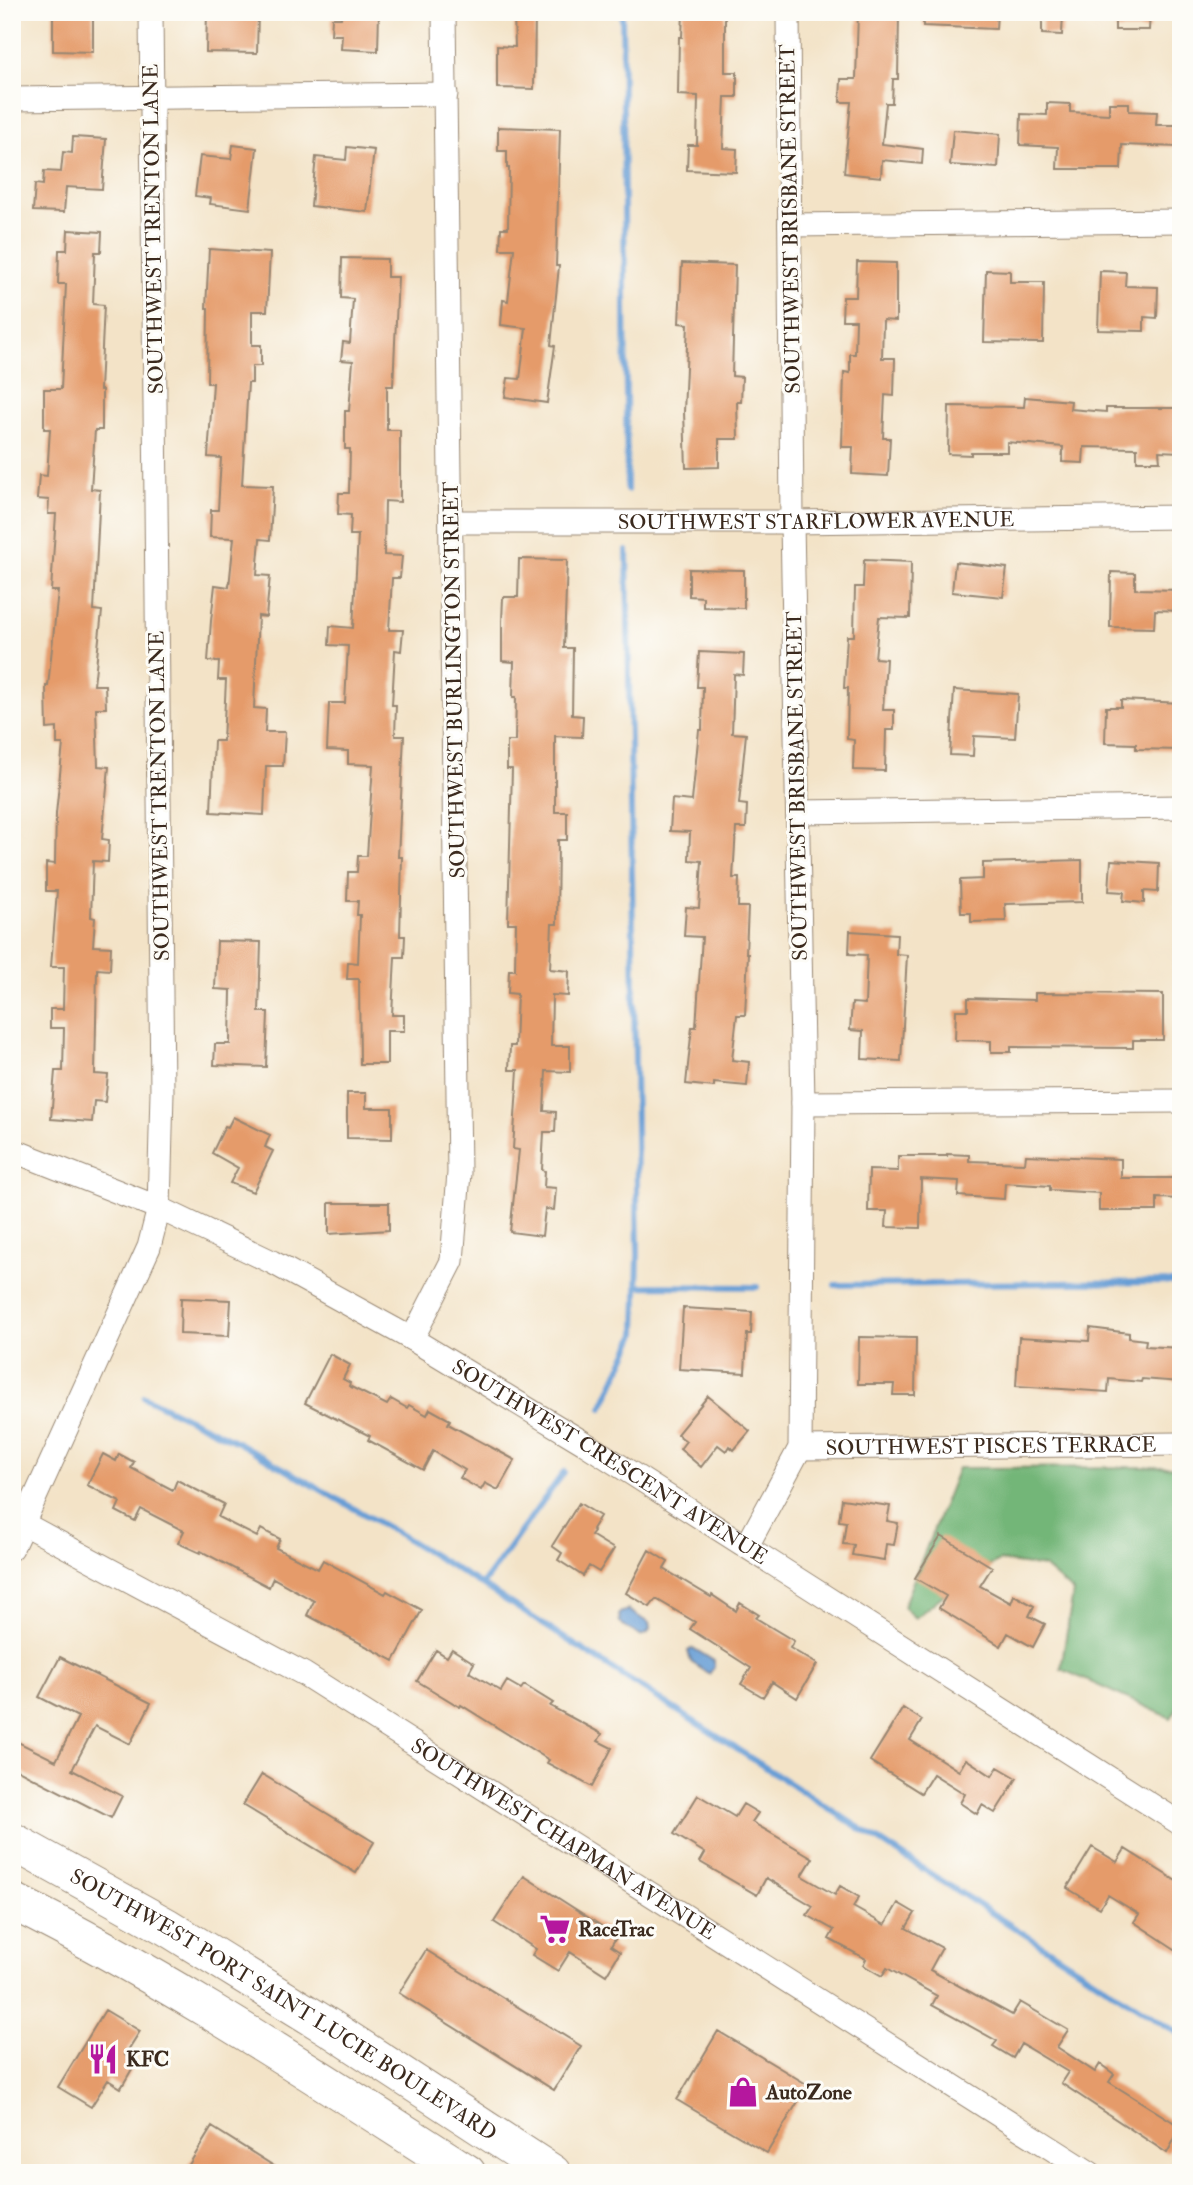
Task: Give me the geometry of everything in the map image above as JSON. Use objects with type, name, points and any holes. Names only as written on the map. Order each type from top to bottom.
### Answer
[{"type":"main road","name":"SOUTHWEST PORT SAINT LUCIE BOULEVARD","points":[[12,1841],[179,1934],[330,2028],[552,2173]]},
{"type":"main road","name":"SOUTHWEST PORT SAINT LUCIE BOULEVARD","points":[[12,1901],[91,1941],[229,2022],[467,2173]]},
{"type":"street","name":"SOUTHWEST TRENTON LANE","points":[[12,1548],[149,1247],[159,1208],[162,1092],[151,12]]},
{"type":"street","name":"SOUTHWEST BURLINGTON STREET","points":[[412,1339],[452,1261],[459,1173],[444,12]]},
{"type":"street","name":"SOUTHWEST BRISBANE STREET","points":[[747,1546],[800,1448],[803,1103],[792,522],[788,12]]},
{"type":"street","points":[[12,99],[446,94]]},
{"type":"street","points":[[790,225],[1181,221]]},
{"type":"street","name":"SOUTHWEST STARFLOWER AVENUE","points":[[452,522],[792,522],[1181,517]]},
{"type":"street","points":[[799,812],[1181,807]]},
{"type":"street","points":[[803,1103],[1181,1101]]},
{"type":"street","name":"SOUTHWEST CRESCENT AVENUE","points":[[12,1150],[159,1208],[272,1262],[412,1339],[584,1443],[1181,1824]]},
{"type":"street","name":"SOUTHWEST PISCES TERRACE","points":[[800,1448],[1181,1444]]},
{"type":"street","name":"SOUTHWEST CHAPMAN AVENUE","points":[[24,1524],[304,1674],[1090,2173]]},
{"type":"green space","points":[[1181,1467],[1181,1702],[1171,1718],[1061,1669],[1073,1592],[1044,1567],[1000,1561],[967,1576],[915,1618],[903,1607],[958,1468]]},
{"type":"water","points":[[628,1610],[649,1623],[647,1634],[640,1636],[620,1623],[619,1613]]},
{"type":"water","points":[[693,1648],[714,1661],[714,1667],[709,1674],[691,1662],[688,1651]]},
{"type":"building","points":[[53,12],[93,12],[93,52],[53,51]]},
{"type":"building","points":[[207,12],[258,12],[257,53],[206,52]]},
{"type":"building","points":[[342,12],[379,12],[378,51],[341,49],[342,35],[331,35],[332,18],[341,18]]},
{"type":"building","points":[[514,12],[535,12],[534,89],[497,88],[497,46],[515,47]]},
{"type":"building","points":[[683,12],[725,12],[725,72],[737,72],[737,97],[725,97],[723,148],[737,149],[736,172],[687,170],[688,145],[697,145],[698,96],[678,95],[679,37],[682,37]]},
{"type":"building","points":[[858,12],[899,12],[898,79],[893,79],[892,103],[886,103],[882,144],[923,149],[922,164],[882,160],[881,177],[844,173],[851,102],[840,102],[841,79],[856,79]]},
{"type":"building","points":[[923,12],[997,12],[996,29],[923,26]]},
{"type":"building","points":[[1042,12],[1063,12],[1062,35],[1042,34]]},
{"type":"building","points":[[1115,12],[1150,12],[1149,30],[1115,30]]},
{"type":"building","points":[[1047,103],[1070,104],[1070,112],[1109,114],[1109,103],[1129,103],[1129,111],[1157,112],[1156,125],[1181,125],[1181,147],[1122,145],[1121,169],[1057,169],[1058,147],[1020,145],[1021,114],[1047,115]]},
{"type":"building","points":[[498,127],[560,129],[556,266],[559,266],[551,345],[555,346],[547,403],[505,397],[508,378],[520,379],[526,328],[501,325],[503,300],[508,301],[514,249],[500,249],[501,228],[508,228],[509,168],[507,151],[498,151]]},
{"type":"building","points":[[953,130],[1000,134],[998,168],[950,165]]},
{"type":"building","points":[[73,137],[106,139],[102,189],[66,187],[64,212],[33,211],[35,184],[43,185],[44,171],[61,172],[63,152],[72,153]]},
{"type":"building","points":[[233,145],[257,148],[250,209],[210,204],[211,198],[195,196],[200,156],[231,159]]},
{"type":"building","points":[[347,147],[374,150],[367,212],[311,206],[316,157],[346,160]]},
{"type":"building","points":[[68,230],[102,232],[101,252],[95,252],[93,304],[104,305],[100,390],[102,430],[95,430],[91,489],[100,490],[94,610],[102,611],[94,685],[105,685],[106,708],[96,708],[98,766],[109,767],[102,839],[109,840],[108,862],[93,861],[91,917],[95,918],[93,946],[111,947],[110,970],[97,969],[95,1074],[108,1075],[105,1102],[94,1101],[92,1122],[51,1119],[55,1071],[63,1071],[64,1028],[50,1028],[50,1009],[63,1009],[64,967],[51,967],[57,891],[46,891],[46,863],[55,864],[56,814],[63,744],[57,744],[57,728],[47,729],[46,686],[58,591],[51,591],[56,514],[48,514],[49,500],[37,499],[39,475],[47,476],[50,429],[44,429],[44,389],[61,389],[66,284],[58,284],[59,250],[67,250]]},
{"type":"building","points":[[209,249],[270,253],[267,311],[252,311],[252,345],[261,345],[261,366],[252,366],[252,383],[248,383],[242,485],[273,486],[270,540],[260,539],[257,575],[270,576],[266,617],[258,616],[254,708],[266,709],[265,732],[285,732],[283,766],[266,766],[264,815],[211,812],[214,741],[223,741],[226,680],[218,680],[219,662],[208,661],[211,621],[215,585],[229,587],[234,538],[210,537],[211,510],[218,510],[221,458],[208,457],[213,383],[207,383],[206,308]]},
{"type":"building","points":[[342,258],[387,259],[387,277],[398,277],[393,386],[387,386],[387,430],[400,430],[400,502],[385,501],[384,555],[402,556],[400,578],[392,578],[389,630],[403,630],[401,651],[395,650],[392,705],[396,705],[395,736],[404,736],[398,857],[402,857],[400,936],[405,936],[404,957],[395,957],[392,1015],[404,1015],[404,1031],[387,1031],[387,1064],[360,1064],[359,979],[347,979],[348,962],[358,963],[360,915],[357,915],[358,901],[347,901],[348,872],[357,872],[358,856],[367,856],[373,765],[348,764],[348,751],[327,750],[329,703],[345,703],[348,646],[329,645],[330,626],[353,628],[358,535],[350,535],[351,515],[338,514],[339,493],[349,493],[350,449],[345,449],[345,411],[349,411],[353,361],[341,360],[343,342],[350,343],[353,299],[341,298]]},
{"type":"building","points":[[857,262],[896,263],[896,321],[883,320],[882,358],[895,358],[894,396],[885,395],[883,438],[890,438],[888,476],[852,474],[853,447],[842,447],[844,372],[850,373],[850,354],[855,354],[856,320],[842,320],[843,297],[856,297]]},
{"type":"building","points":[[682,263],[735,265],[732,376],[742,377],[741,402],[737,402],[738,439],[719,439],[719,467],[686,468],[684,412],[688,324],[679,323]]},
{"type":"building","points":[[986,270],[1010,271],[1010,282],[1044,282],[1043,343],[984,342]]},
{"type":"building","points":[[1100,271],[1126,272],[1125,286],[1158,287],[1157,318],[1144,317],[1144,331],[1098,330]]},
{"type":"building","points":[[1025,397],[1071,401],[1070,409],[1106,412],[1106,408],[1181,408],[1181,452],[1159,451],[1160,461],[1137,461],[1137,448],[1084,447],[1083,463],[1062,462],[1063,447],[1007,442],[1007,452],[948,454],[949,406],[1024,407]]},
{"type":"building","points":[[519,559],[567,560],[564,648],[573,648],[572,715],[583,716],[582,737],[555,736],[555,812],[567,812],[567,840],[558,840],[557,924],[552,924],[550,969],[569,971],[568,996],[552,995],[551,1046],[570,1046],[570,1072],[546,1071],[544,1111],[556,1112],[555,1132],[544,1132],[542,1170],[545,1171],[544,1187],[556,1188],[554,1210],[545,1209],[542,1236],[510,1232],[519,1150],[513,1149],[518,1070],[509,1070],[510,1046],[515,1046],[517,994],[508,993],[509,970],[515,970],[516,923],[508,923],[512,769],[507,769],[507,741],[515,741],[516,697],[513,697],[514,662],[502,661],[502,622],[503,597],[518,597]]},
{"type":"building","points":[[864,560],[911,562],[910,618],[879,617],[875,658],[886,659],[883,710],[894,710],[894,730],[886,730],[885,771],[853,770],[854,740],[847,739],[848,688],[844,688],[847,636],[854,636],[855,587],[863,587]]},
{"type":"building","points":[[955,562],[1007,568],[1003,597],[952,592]]},
{"type":"building","points":[[689,569],[744,570],[744,608],[703,607],[703,597],[689,596]]},
{"type":"building","points":[[1111,572],[1135,573],[1135,589],[1181,590],[1181,611],[1155,610],[1154,628],[1110,627]]},
{"type":"building","points":[[699,652],[744,654],[743,675],[734,674],[732,733],[746,734],[739,804],[747,805],[746,828],[736,828],[733,878],[739,878],[738,907],[748,907],[748,953],[745,1015],[737,1015],[732,1060],[749,1062],[747,1086],[686,1084],[692,1027],[696,1027],[702,937],[684,936],[686,907],[699,908],[702,861],[689,860],[690,832],[670,831],[672,799],[692,801],[699,730],[702,730],[703,687],[697,687]]},
{"type":"building","points":[[954,690],[1018,694],[1015,738],[974,736],[973,756],[950,755]]},
{"type":"building","points":[[1121,700],[1181,703],[1181,750],[1136,749],[1136,744],[1105,743],[1106,707],[1121,707]]},
{"type":"building","points":[[1082,860],[1082,902],[1005,904],[1006,921],[971,922],[971,913],[961,913],[960,880],[983,879],[983,863]]},
{"type":"building","points":[[1111,860],[1159,863],[1158,892],[1144,891],[1144,903],[1123,901],[1124,892],[1109,891]]},
{"type":"building","points":[[850,931],[897,934],[896,954],[907,955],[901,1061],[862,1059],[863,1031],[850,1030],[852,1003],[865,1004],[867,955],[849,954]]},
{"type":"building","points":[[217,941],[261,942],[259,1012],[268,1012],[266,1067],[214,1065],[215,1044],[230,1044],[231,990],[215,989]]},
{"type":"building","points":[[1035,993],[1163,994],[1163,1040],[1133,1040],[1133,1048],[1011,1047],[1011,1052],[991,1052],[991,1041],[955,1040],[956,1010],[968,1010],[968,998],[1035,1000]]},
{"type":"building","points":[[347,1093],[366,1093],[366,1108],[392,1108],[392,1139],[347,1138]]},
{"type":"building","points":[[233,1117],[270,1135],[265,1147],[273,1151],[253,1192],[230,1183],[238,1168],[212,1153],[225,1126],[228,1127]]},
{"type":"building","points":[[969,1155],[969,1161],[1025,1163],[1026,1155],[1121,1159],[1121,1178],[1181,1178],[1181,1199],[1157,1198],[1157,1211],[1099,1211],[1099,1193],[1050,1190],[1050,1186],[1005,1183],[1004,1199],[958,1196],[959,1181],[921,1179],[920,1228],[886,1227],[887,1211],[868,1211],[869,1170],[898,1171],[898,1156]]},
{"type":"building","points":[[329,1203],[389,1203],[389,1230],[329,1234]]},
{"type":"building","points":[[181,1298],[231,1300],[229,1336],[180,1334]]},
{"type":"building","points":[[683,1308],[752,1312],[751,1334],[747,1334],[745,1373],[679,1369]]},
{"type":"building","points":[[1090,1328],[1129,1333],[1129,1338],[1146,1340],[1145,1346],[1181,1348],[1181,1382],[1109,1379],[1108,1392],[1016,1386],[1019,1337],[1089,1341]]},
{"type":"building","points":[[859,1337],[916,1338],[915,1395],[893,1395],[894,1384],[858,1384]]},
{"type":"building","points":[[330,1354],[350,1365],[343,1379],[350,1383],[349,1386],[387,1405],[391,1399],[427,1415],[430,1409],[450,1420],[448,1424],[515,1460],[498,1490],[485,1483],[481,1490],[460,1478],[465,1470],[433,1451],[423,1470],[368,1440],[370,1436],[305,1403]]},
{"type":"building","points":[[708,1396],[750,1431],[734,1450],[729,1446],[726,1451],[718,1445],[701,1467],[680,1449],[686,1441],[677,1434]]},
{"type":"building","points":[[103,1454],[116,1461],[119,1454],[134,1462],[131,1468],[173,1490],[177,1480],[224,1504],[218,1517],[257,1537],[261,1529],[280,1539],[276,1548],[318,1569],[323,1560],[385,1594],[387,1591],[422,1610],[394,1661],[307,1615],[314,1601],[273,1578],[269,1587],[201,1551],[200,1553],[178,1543],[184,1531],[141,1509],[135,1521],[116,1511],[120,1502],[87,1485]]},
{"type":"building","points":[[842,1499],[890,1506],[887,1521],[898,1523],[894,1545],[886,1544],[884,1560],[852,1555],[854,1545],[843,1544],[846,1522],[839,1521]]},
{"type":"building","points":[[579,1503],[600,1516],[591,1535],[614,1549],[599,1572],[589,1566],[583,1576],[558,1560],[562,1553],[552,1546]]},
{"type":"building","points":[[941,1536],[992,1567],[980,1586],[1011,1603],[1014,1595],[1034,1606],[1029,1616],[1045,1624],[1033,1647],[1008,1633],[1001,1646],[939,1608],[946,1596],[915,1578]]},
{"type":"building","points":[[649,1550],[668,1562],[664,1569],[711,1597],[712,1595],[736,1611],[740,1603],[759,1615],[756,1618],[794,1641],[790,1648],[817,1664],[797,1698],[772,1682],[763,1697],[741,1684],[751,1668],[690,1629],[695,1622],[656,1599],[650,1607],[626,1593]]},
{"type":"building","points":[[452,1649],[474,1663],[469,1672],[501,1691],[507,1681],[521,1689],[524,1685],[553,1703],[550,1706],[602,1734],[598,1741],[612,1748],[592,1787],[547,1763],[549,1760],[417,1681],[436,1650],[447,1657]]},
{"type":"building","points":[[60,1657],[151,1703],[130,1744],[95,1726],[72,1770],[122,1796],[111,1818],[12,1767],[12,1739],[56,1761],[78,1717],[39,1697]]},
{"type":"building","points":[[903,1708],[922,1720],[910,1740],[959,1771],[966,1759],[992,1776],[998,1767],[1017,1778],[995,1813],[982,1805],[977,1814],[960,1803],[965,1794],[933,1774],[921,1793],[870,1761]]},
{"type":"building","points":[[262,1774],[374,1842],[356,1873],[243,1805]]},
{"type":"building","points":[[698,1795],[735,1817],[743,1804],[758,1813],[752,1822],[813,1858],[802,1876],[835,1895],[840,1886],[859,1897],[853,1907],[885,1925],[898,1903],[915,1913],[906,1928],[942,1948],[930,1970],[1012,2015],[1020,2002],[1068,2030],[1057,2047],[1095,2072],[1100,2064],[1114,2074],[1109,2082],[1181,2127],[1167,2153],[1061,2083],[1068,2072],[1021,2044],[1013,2058],[993,2046],[997,2041],[932,2005],[937,1996],[887,1968],[882,1976],[863,1965],[866,1959],[829,1939],[834,1930],[807,1915],[813,1906],[766,1878],[757,1895],[700,1862],[705,1853],[674,1834]]},
{"type":"building","points":[[1092,1847],[1117,1862],[1125,1849],[1181,1884],[1181,1953],[1134,1922],[1139,1914],[1108,1895],[1100,1908],[1067,1888]]},
{"type":"building","name":"RaceTrac","points":[[524,1876],[617,1936],[611,1946],[620,1952],[606,1975],[570,1952],[558,1971],[532,1955],[536,1949],[494,1922]]},
{"type":"building","points":[[426,1950],[581,2046],[554,2090],[399,1993]]},
{"type":"building","name":"KFC","points":[[105,2010],[140,2031],[125,2055],[136,2062],[121,2088],[108,2080],[91,2107],[58,2087]]},
{"type":"building","name":"AutoZone","points":[[718,2031],[808,2085],[767,2153],[677,2100]]},
{"type":"building","points":[[212,2127],[285,2173],[184,2173]]},
{"type":"waterway","points":[[622,12],[627,490]]},
{"type":"waterway","points":[[602,1408],[636,1334],[638,1254],[627,551]]},
{"type":"waterway","points":[[835,1285],[1181,1282]]},
{"type":"waterway","points":[[637,1286],[757,1287]]},
{"type":"waterway","points":[[144,1397],[237,1442],[482,1585],[1181,2035]]},
{"type":"waterway","points":[[482,1585],[564,1472]]},
{"type":"place","name":"RaceTrac","points":[[555,1929]]},
{"type":"place","name":"KFC","points":[[103,2059]]},
{"type":"place","name":"AutoZone","points":[[743,2092]]}]
